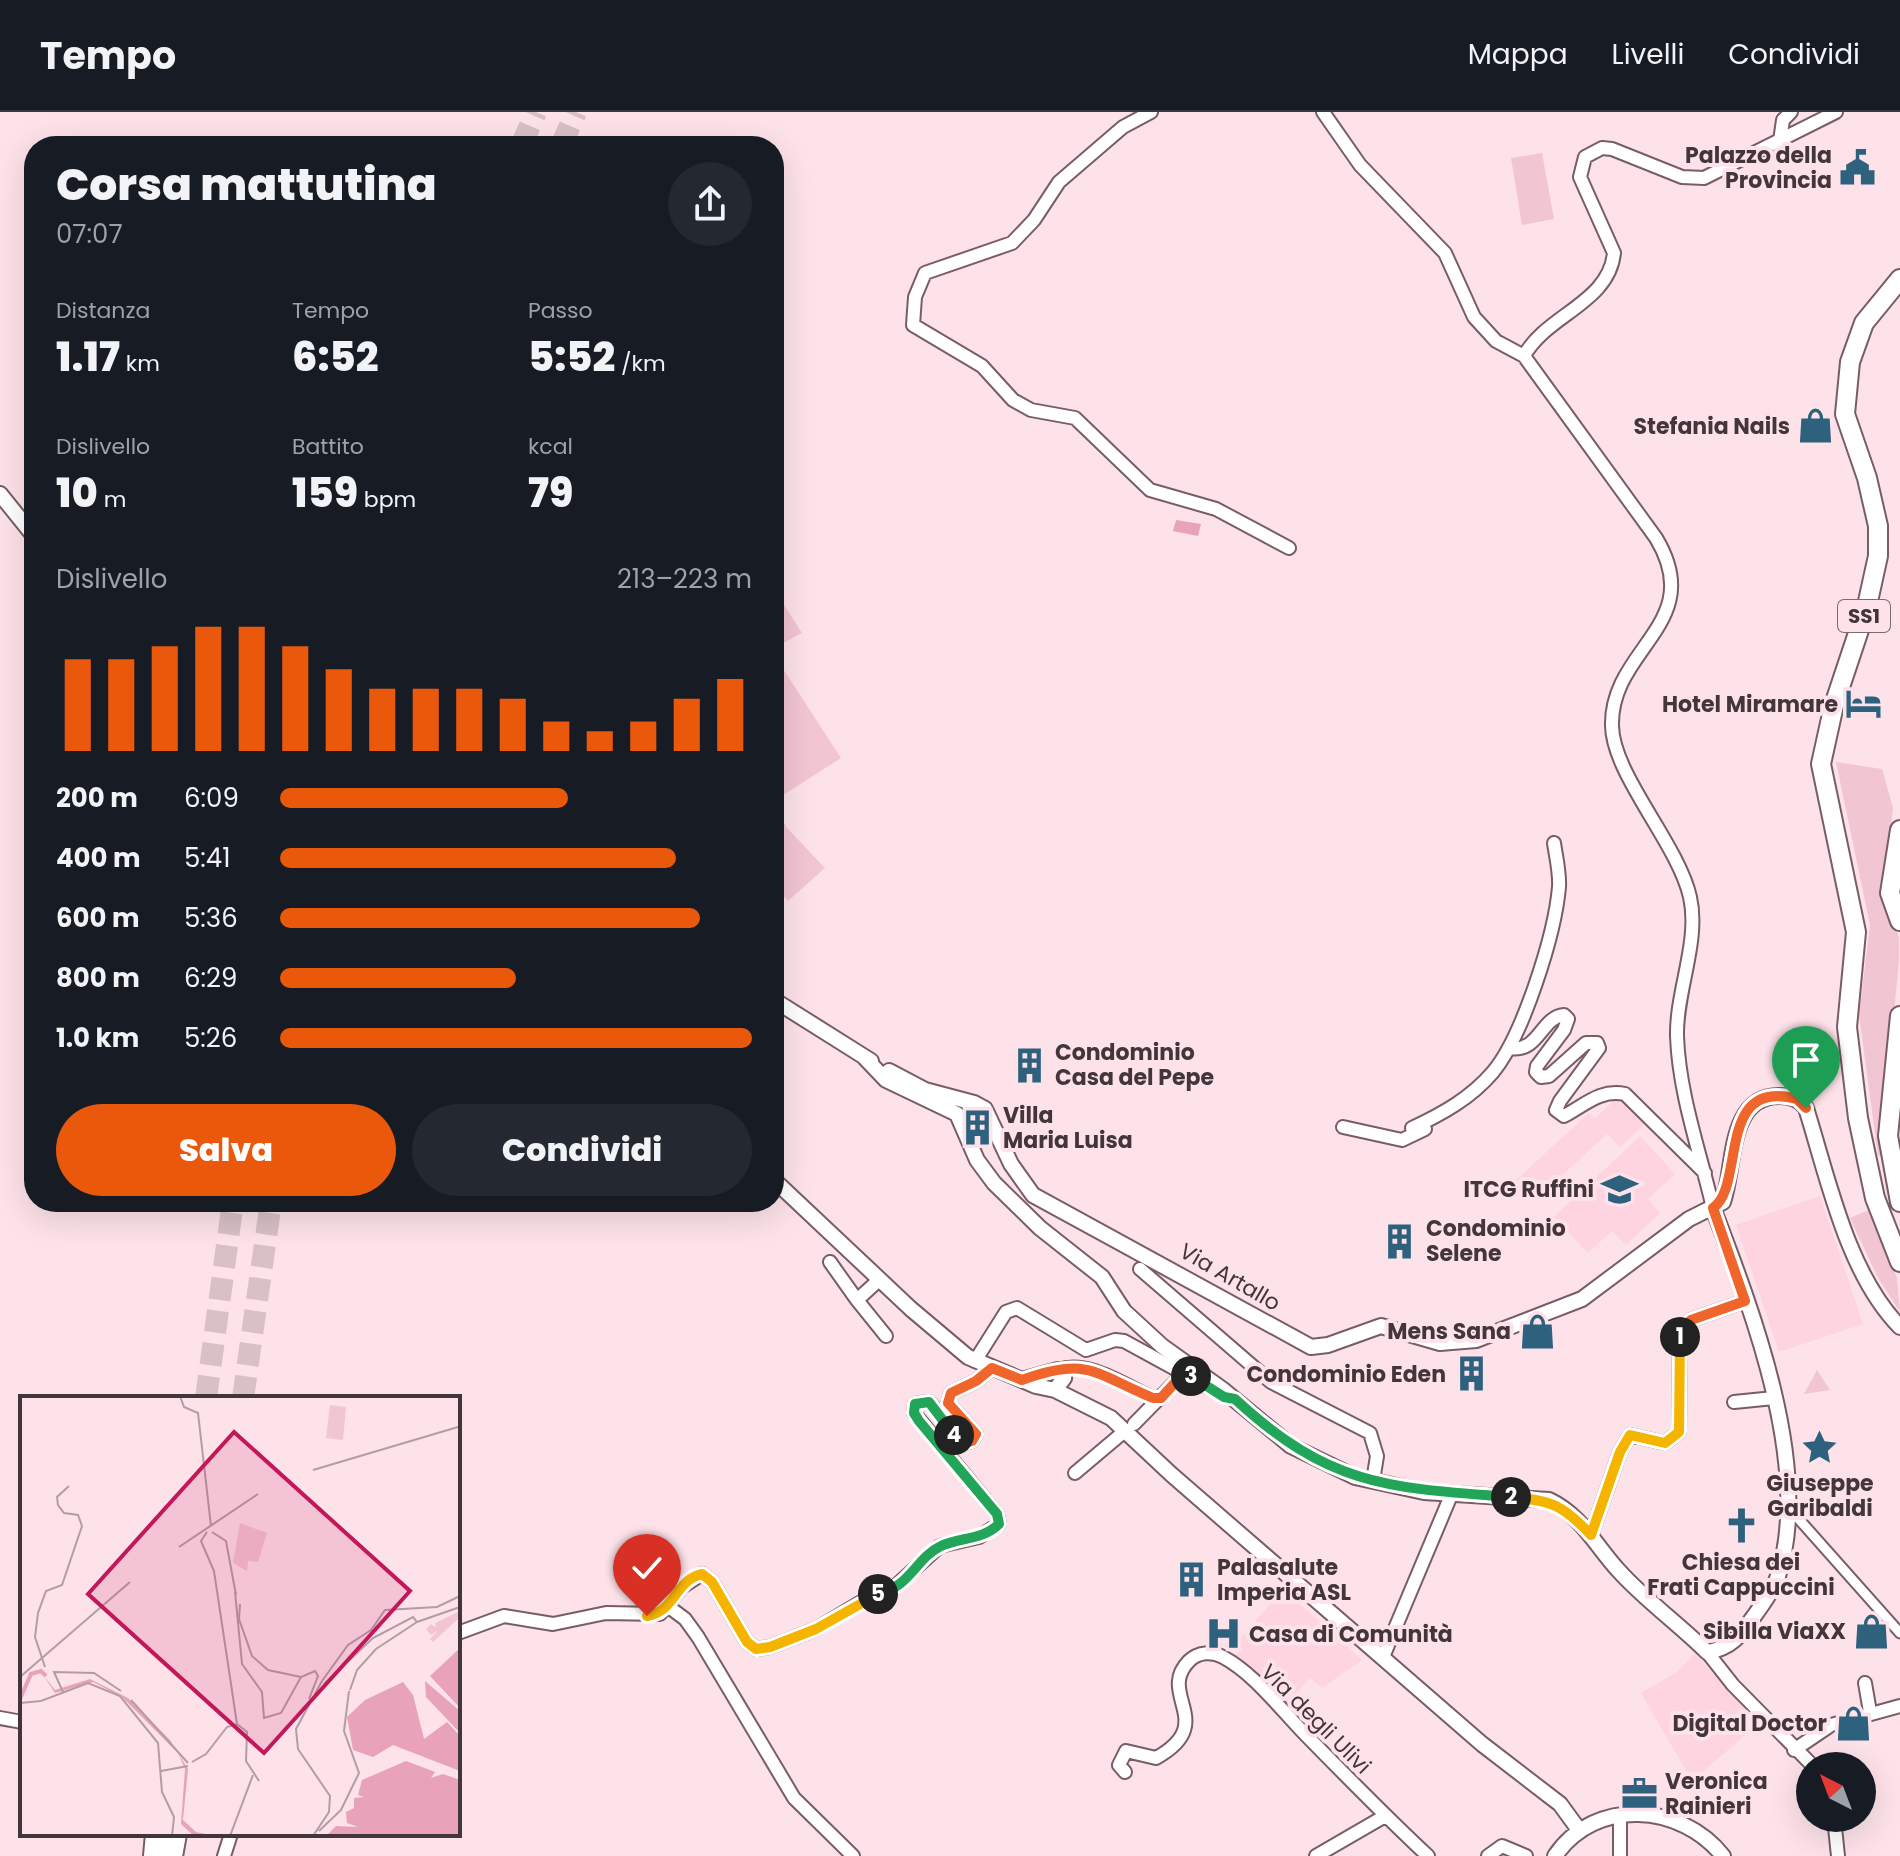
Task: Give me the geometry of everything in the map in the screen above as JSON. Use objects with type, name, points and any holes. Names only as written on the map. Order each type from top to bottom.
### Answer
[{"type":"highway","points":[[155,1856],[157,1836]]},
{"type":"highway","points":[[171,1856],[175,1836]]},
{"type":"main road","name":"SS1","points":[[1899,1258],[1875,1198],[1858,1118],[1847,1027],[1856,932],[1821,764],[1834,705],[1867,606],[1878,556],[1878,526],[1845,414],[1850,362],[1864,323],[1900,279]]},
{"type":"main road","points":[[1900,830],[1890,893],[1900,921]]},
{"type":"main road","points":[[1900,1016],[1888,1136],[1900,1202]]},
{"type":"street","points":[[1151,112],[1123,127],[1059,182],[1034,220],[1012,243],[925,273],[911,318],[919,332],[982,366],[1013,400],[1031,410],[1075,418],[1150,490],[1216,509],[1289,548]]},
{"type":"street","points":[[1323,112],[1360,165],[1445,253],[1474,317],[1496,341],[1524,356],[1656,538],[1669,569],[1666,617],[1626,671],[1616,693],[1612,727],[1618,751],[1678,866],[1690,899],[1677,1037],[1690,1115],[1713,1208],[1764,1358],[1774,1398],[1784,1445],[1788,1507],[1778,1577],[1738,1639],[1730,1646],[1707,1652]]},
{"type":"street","points":[[1780,141],[1783,120],[1791,112]]},
{"type":"street","points":[[1524,356],[1553,324],[1597,289],[1613,264],[1614,253],[1580,177],[1585,157],[1602,148],[1612,149],[1682,177],[1697,178],[1836,112]]},
{"type":"street","points":[[0,494],[24,524]]},
{"type":"street","points":[[1343,1127],[1402,1140],[1424,1130],[1470,1095],[1510,1048],[1551,928],[1559,885],[1554,843]]},
{"type":"street","name":"Via Artallo","points":[[784,1006],[912,1084],[985,1109],[1011,1164],[1033,1195],[1311,1347],[1328,1345],[1381,1326],[1440,1343],[1476,1340],[1582,1299],[1689,1219],[1713,1208]]},
{"type":"street","points":[[1510,1048],[1519,1050],[1530,1045],[1552,1019],[1564,1015],[1567,1024],[1537,1066],[1536,1072],[1541,1077],[1549,1076],[1586,1043],[1597,1043],[1599,1048],[1560,1101],[1556,1110],[1559,1114],[1564,1116],[1594,1097],[1614,1091],[1625,1094],[1705,1173]]},
{"type":"street","points":[[865,1058],[886,1080],[957,1114],[977,1160],[994,1183],[1040,1228],[1102,1277],[1124,1311],[1162,1346],[1310,1458],[1373,1481],[1452,1493],[1549,1500],[1566,1510],[1591,1535],[1617,1569],[1707,1652],[1796,1752]]},
{"type":"street","points":[[1713,1208],[1723,1202],[1735,1135],[1751,1109],[1773,1096],[1797,1099],[1806,1108],[1832,1198],[1858,1257],[1876,1293],[1900,1327]]},
{"type":"street","points":[[1412,1128],[1439,1116]]},
{"type":"street","points":[[784,1189],[937,1332],[975,1361],[1022,1380],[1055,1380],[1085,1368],[1153,1398],[1161,1398]]},
{"type":"street","points":[[830,1262],[886,1336]]},
{"type":"street","points":[[1140,1269],[1271,1382],[1370,1433],[1377,1456],[1373,1481]]},
{"type":"street","points":[[857,1300],[880,1279]]},
{"type":"street","points":[[1591,1535],[1620,1452],[1630,1435],[1665,1443],[1676,1438],[1679,1432],[1680,1329],[1691,1320],[1745,1301]]},
{"type":"street","points":[[975,1361],[1012,1308],[1086,1350],[1115,1340],[1124,1341],[1224,1397],[1235,1399]]},
{"type":"street","points":[[460,1632],[504,1616],[553,1624],[606,1613],[660,1614],[695,1576],[708,1576],[747,1642],[756,1649],[770,1647],[816,1629],[871,1596],[890,1591],[940,1546],[979,1537],[999,1524],[997,1514],[914,1413],[915,1404],[929,1402],[955,1436],[964,1443],[972,1441],[976,1434],[948,1403],[951,1393],[976,1381],[992,1368]]},
{"type":"street","points":[[1075,1473],[1130,1427],[1183,1374]]},
{"type":"street","points":[[1055,1380],[1074,1399],[1130,1427],[1172,1475],[1482,1744],[1560,1804],[1579,1830]]},
{"type":"street","points":[[1734,1402],[1774,1398]]},
{"type":"street","points":[[1383,1657],[1452,1493]]},
{"type":"street","points":[[1788,1507],[1900,1633]]},
{"type":"street","points":[[669,1607],[685,1619],[698,1637],[794,1798],[853,1856]]},
{"type":"street","name":"Via degli Ulivi","points":[[1125,1772],[1119,1765],[1126,1751],[1135,1750],[1145,1758],[1156,1758],[1174,1748],[1186,1729],[1186,1712],[1177,1680],[1180,1672],[1192,1658],[1204,1653],[1216,1655],[1262,1690],[1428,1856]]},
{"type":"street","points":[[1865,1683],[1870,1712]]},
{"type":"street","points":[[1794,1750],[1831,1725],[1900,1706]]},
{"type":"street","points":[[0,1718],[20,1722]]},
{"type":"street","points":[[1555,1856],[1579,1830],[1620,1815],[1641,1813],[1671,1818],[1703,1835],[1723,1856]]},
{"type":"street","points":[[1620,1815],[1620,1856]]},
{"type":"street","points":[[1316,1856],[1385,1816]]},
{"type":"street","points":[[1835,1832],[1838,1856]]},
{"type":"street","points":[[224,1856],[230,1836]]},
{"type":"street","points":[[1488,1856],[1502,1846],[1526,1856]]},
{"type":"shaded area","points":[[1542,153],[1554,219],[1522,225],[1511,158]]},
{"type":"shaded area","points":[[1176,520],[1201,524],[1198,536],[1173,531]]},
{"type":"shaded area","points":[[784,605],[802,633],[784,643]]},
{"type":"shaded area","points":[[784,670],[841,758],[784,795]]},
{"type":"shaded area","points":[[1836,762],[1882,769],[1893,808],[1883,897],[1899,937],[1899,961],[1884,1117],[1885,1155],[1878,1156],[1859,1015],[1870,925]]},
{"type":"shaded area","points":[[784,822],[825,868],[788,901],[784,896]]},
{"type":"shaded area","points":[[1619,1096],[1645,1124],[1620,1147],[1607,1134],[1534,1201],[1515,1181],[1589,1113],[1595,1118]]},
{"type":"shaded area","name":"ITCG Ruffini","points":[[1640,1136],[1675,1174],[1648,1199],[1660,1213],[1626,1245],[1612,1231],[1588,1253],[1554,1217]]},
{"type":"shaded area","points":[[1820,1196],[1863,1324],[1779,1352],[1736,1225]]},
{"type":"shaded area","points":[[1871,1209],[1897,1278],[1900,1312],[1877,1276],[1850,1218]]},
{"type":"shaded area","points":[[1817,1370],[1830,1390],[1804,1394]]},
{"type":"shaded area","points":[[1283,1589],[1362,1660],[1322,1688],[1310,1678],[1300,1689],[1290,1710],[1271,1688],[1234,1658],[1240,1649],[1236,1644]]},
{"type":"shaded area","points":[[1695,1653],[1753,1718],[1747,1724],[1751,1730],[1692,1781],[1641,1693],[1677,1672]]},
{"type":"tunnel","points":[[525,136],[536,112]]},
{"type":"tunnel","points":[[565,136],[576,112]]},
{"type":"tunnel","points":[[206,1396],[232,1212]]},
{"type":"tunnel","points":[[243,1396],[270,1212]]},
{"type":"place","name":"Palazzo della Provincia","points":[[1858,168]]},
{"type":"place","name":"Stefania Nails","points":[[1816,426]]},
{"type":"place","name":"Hotel Miramare","points":[[1864,704]]},
{"type":"place","name":"Condominio Casa del Pepe","points":[[1029,1065]]},
{"type":"place","name":"Villa Maria Luisa","points":[[977,1128]]},
{"type":"place","name":"ITCG Ruffini","points":[[1620,1189]]},
{"type":"place","name":"Condominio Selene","points":[[1400,1241]]},
{"type":"place","name":"Mens Sana","points":[[1537,1331]]},
{"type":"place","name":"Condominio Eden","points":[[1472,1374]]},
{"type":"place","name":"Giuseppe Garibaldi","points":[[1820,1447]]},
{"type":"place","name":"Chiesa dei Frati Cappuccini","points":[[1741,1526]]},
{"type":"place","name":"Palasalute Imperia ASL","points":[[1191,1580]]},
{"type":"place","name":"Sibilla ViaXX","points":[[1872,1631]]},
{"type":"place","name":"Casa di Comunità","points":[[1223,1634]]},
{"type":"place","name":"Digital Doctor","points":[[1853,1723]]},
{"type":"place","name":"Veronica Rainieri","points":[[1639,1794]]},
{"type":"route","points":[[647,1616],[660,1614],[669,1607],[682,1587],[702,1574],[712,1582],[747,1642],[756,1649],[770,1647],[816,1629],[871,1596],[890,1591],[912,1575],[940,1546],[979,1537],[995,1529],[1000,1521],[997,1514],[956,1468],[914,1413],[915,1404],[929,1402],[955,1436],[964,1443],[972,1441],[976,1434],[948,1403],[951,1393],[976,1381],[992,1368],[1022,1380],[1054,1368],[1085,1368],[1153,1398],[1161,1398],[1183,1374],[1189,1375],[1224,1397],[1235,1399],[1310,1458],[1355,1477],[1424,1492],[1549,1500],[1572,1515],[1591,1535],[1620,1452],[1630,1435],[1649,1436],[1665,1443],[1676,1438],[1679,1432],[1680,1329],[1691,1320],[1745,1301],[1713,1208],[1723,1202],[1729,1187],[1729,1166],[1735,1135],[1751,1109],[1767,1097],[1797,1099],[1806,1108]]}]
